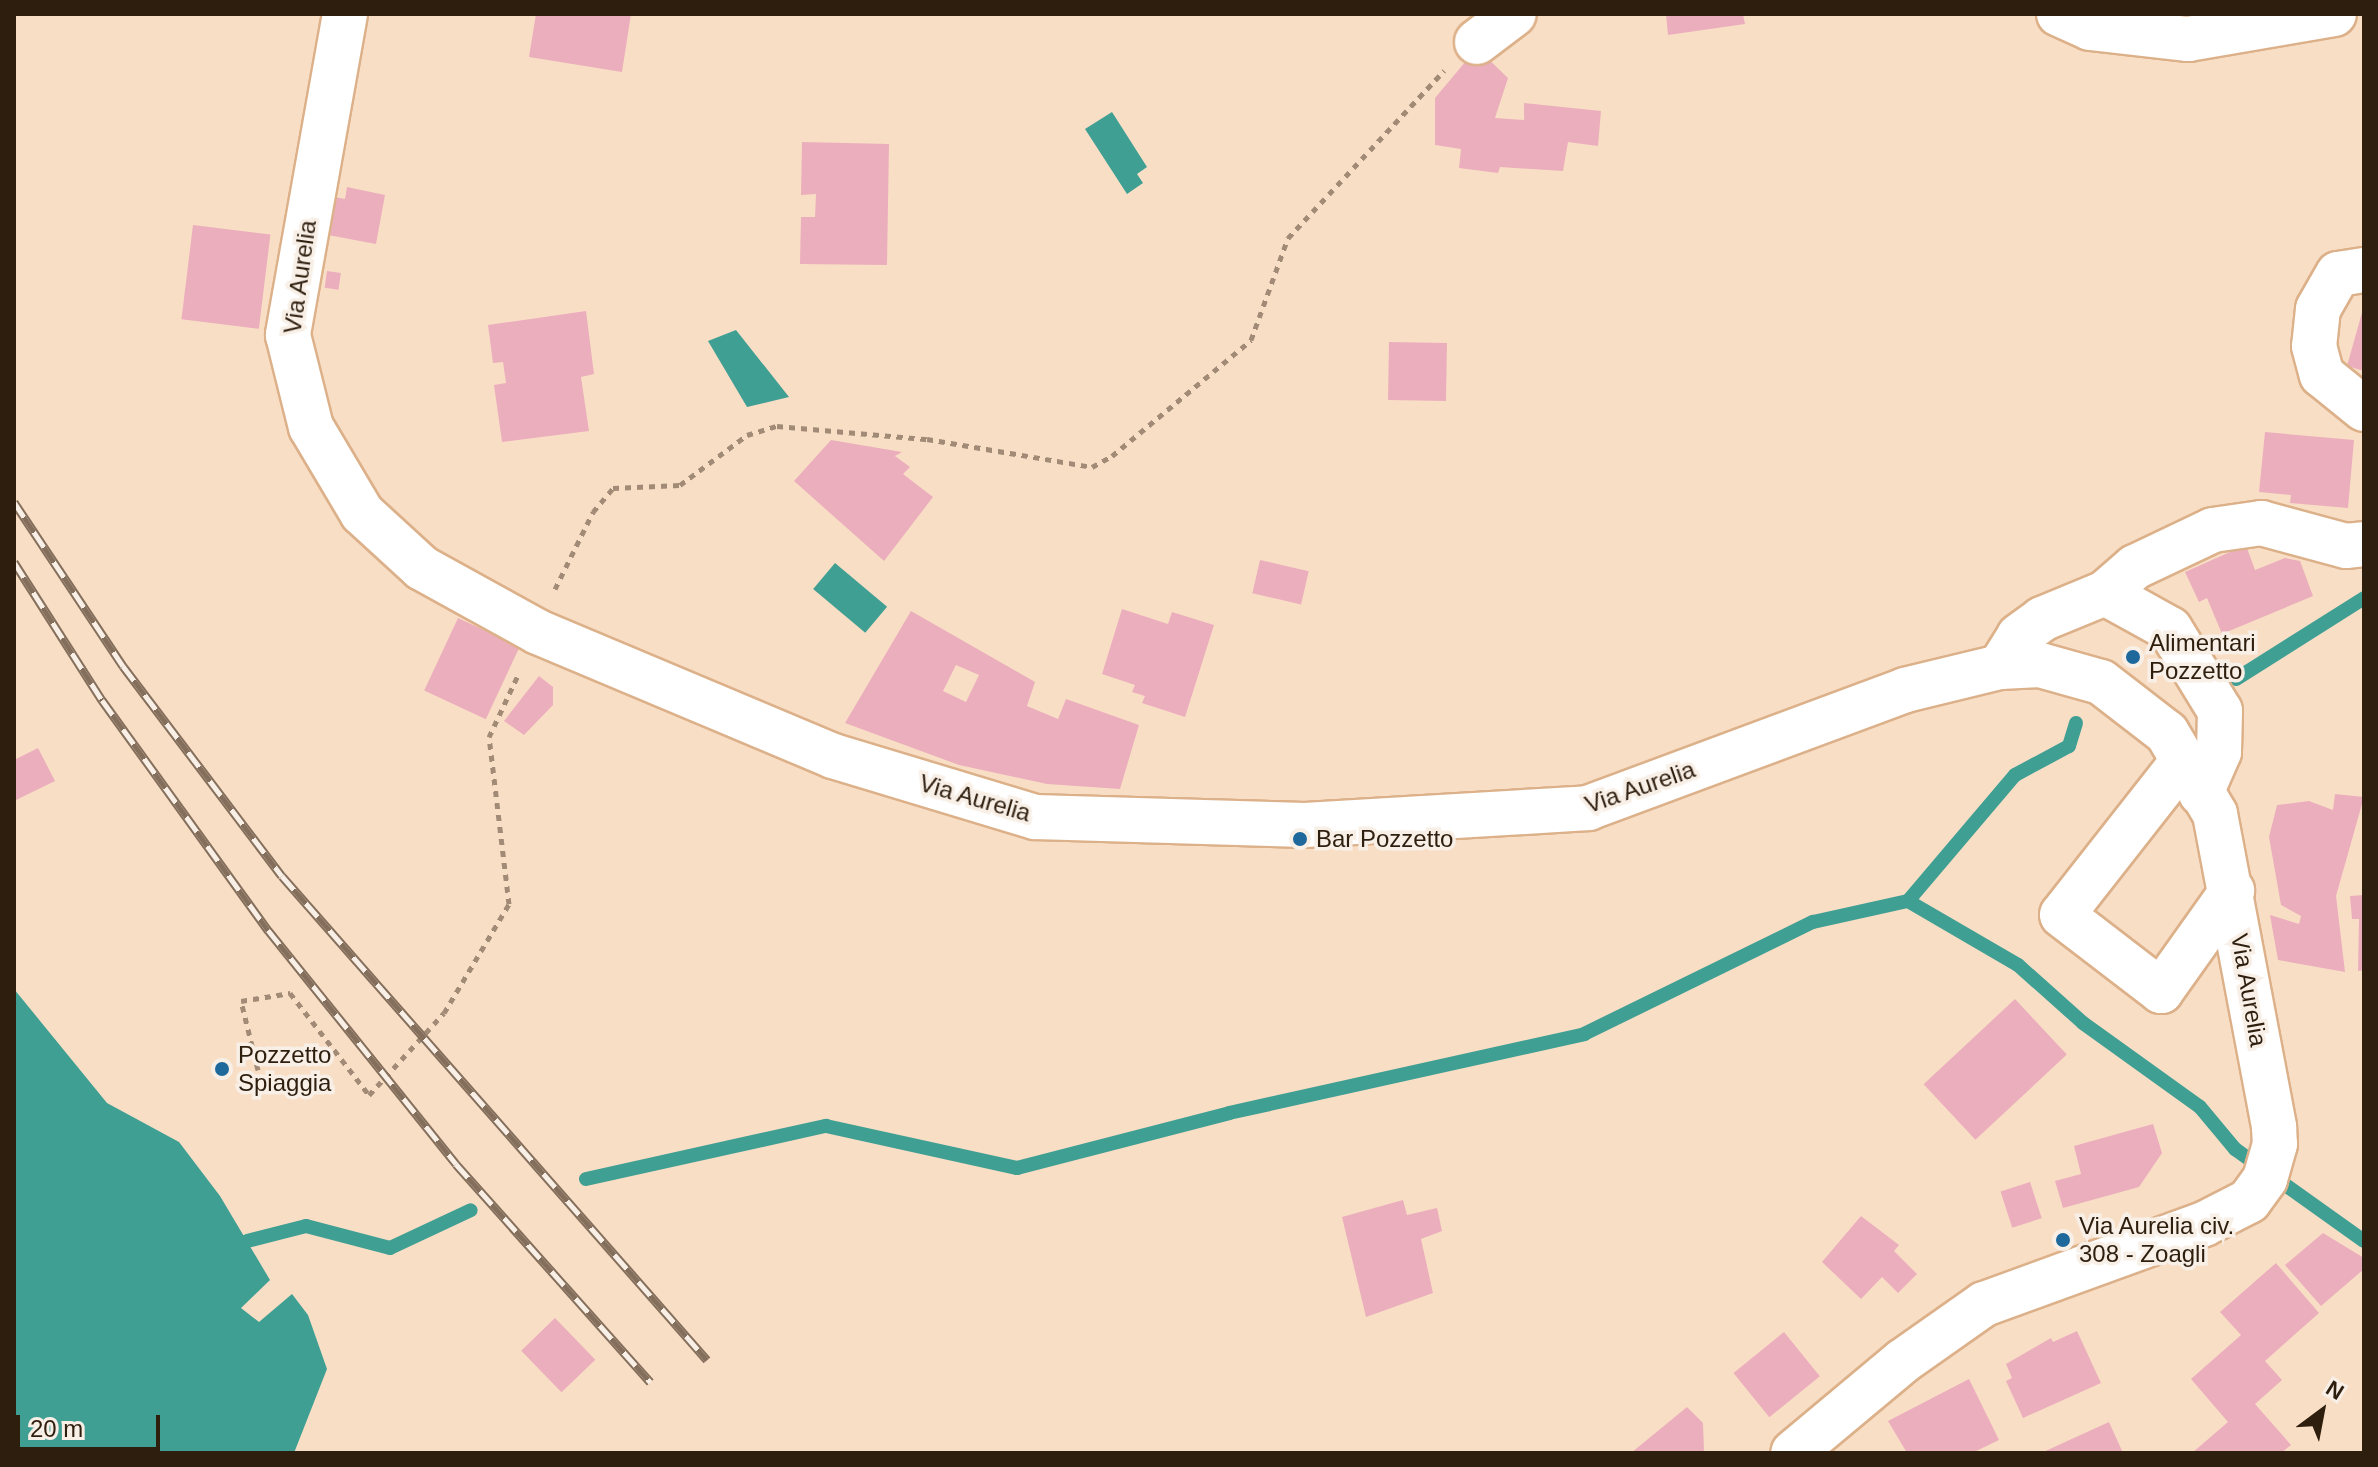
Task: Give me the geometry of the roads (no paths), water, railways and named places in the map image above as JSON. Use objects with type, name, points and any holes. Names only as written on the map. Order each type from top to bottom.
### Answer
[{"type":"main road","name":"Via Aurelia","points":[[345,14],[288,335],[311,427],[362,513],[412,559],[545,613],[833,756],[1035,817],[1305,825],[1588,808],[1905,690],[2000,667],[2040,665],[2101,682],[2184,762],[2215,814],[2232,891],[2275,1144],[2265,1179],[2249,1201],[2204,1224],[1984,1304],[1903,1361],[1793,1453]]},
{"type":"main road","points":[[1477,42],[1514,14]]},
{"type":"main road","points":[[2059,14],[2090,28],[2188,39],[2334,14]]},
{"type":"main road","points":[[2364,270],[2338,274],[2318,309],[2314,346],[2322,375],[2364,409]]},
{"type":"main road","points":[[2000,667],[2019,636],[2042,619],[2105,593],[2135,567],[2213,530],[2261,523],[2346,546],[2364,544]]},
{"type":"main road","points":[[2105,593],[2170,629],[2220,711],[2219,752],[2184,762],[2062,915],[2161,991],[2232,891]]},
{"type":"water","points":[[1112,112],[1147,167],[1137,174],[1143,183],[1127,194],[1085,129]]},
{"type":"water","points":[[736,330],[789,397],[747,407],[708,341]]},
{"type":"water","points":[[835,563],[887,607],[865,633],[813,589]]},
{"type":"water","points":[[14,989],[107,1103],[179,1142],[220,1196],[270,1280],[241,1308],[259,1322],[292,1294],[308,1315],[327,1369],[294,1453],[14,1453]]},
{"type":"waterway","points":[[2236,679],[2364,598]]},
{"type":"waterway","points":[[586,1179],[826,1126],[1017,1168],[1229,1113],[1584,1034],[1813,922],[1908,901],[2015,775],[2069,746],[2076,723]]},
{"type":"waterway","points":[[1908,901],[2018,965],[2083,1023],[2200,1107],[2235,1149],[2364,1241]]},
{"type":"waterway","points":[[247,1241],[306,1226],[390,1248],[471,1210]]},
{"type":"railway","points":[[14,502],[123,666],[282,876],[707,1360]]},
{"type":"railway","points":[[14,562],[102,700],[268,930],[456,1164],[650,1382]]},
{"type":"place","name":"Alimentari Pozzetto","points":[[2133,657]]},
{"type":"place","name":"Bar Pozzetto","points":[[1300,839]]},
{"type":"place","name":"Pozzetto Spiaggia","points":[[222,1069]]},
{"type":"place","name":"Via Aurelia civ. 308 - Zoagli","points":[[2063,1240]]}]
